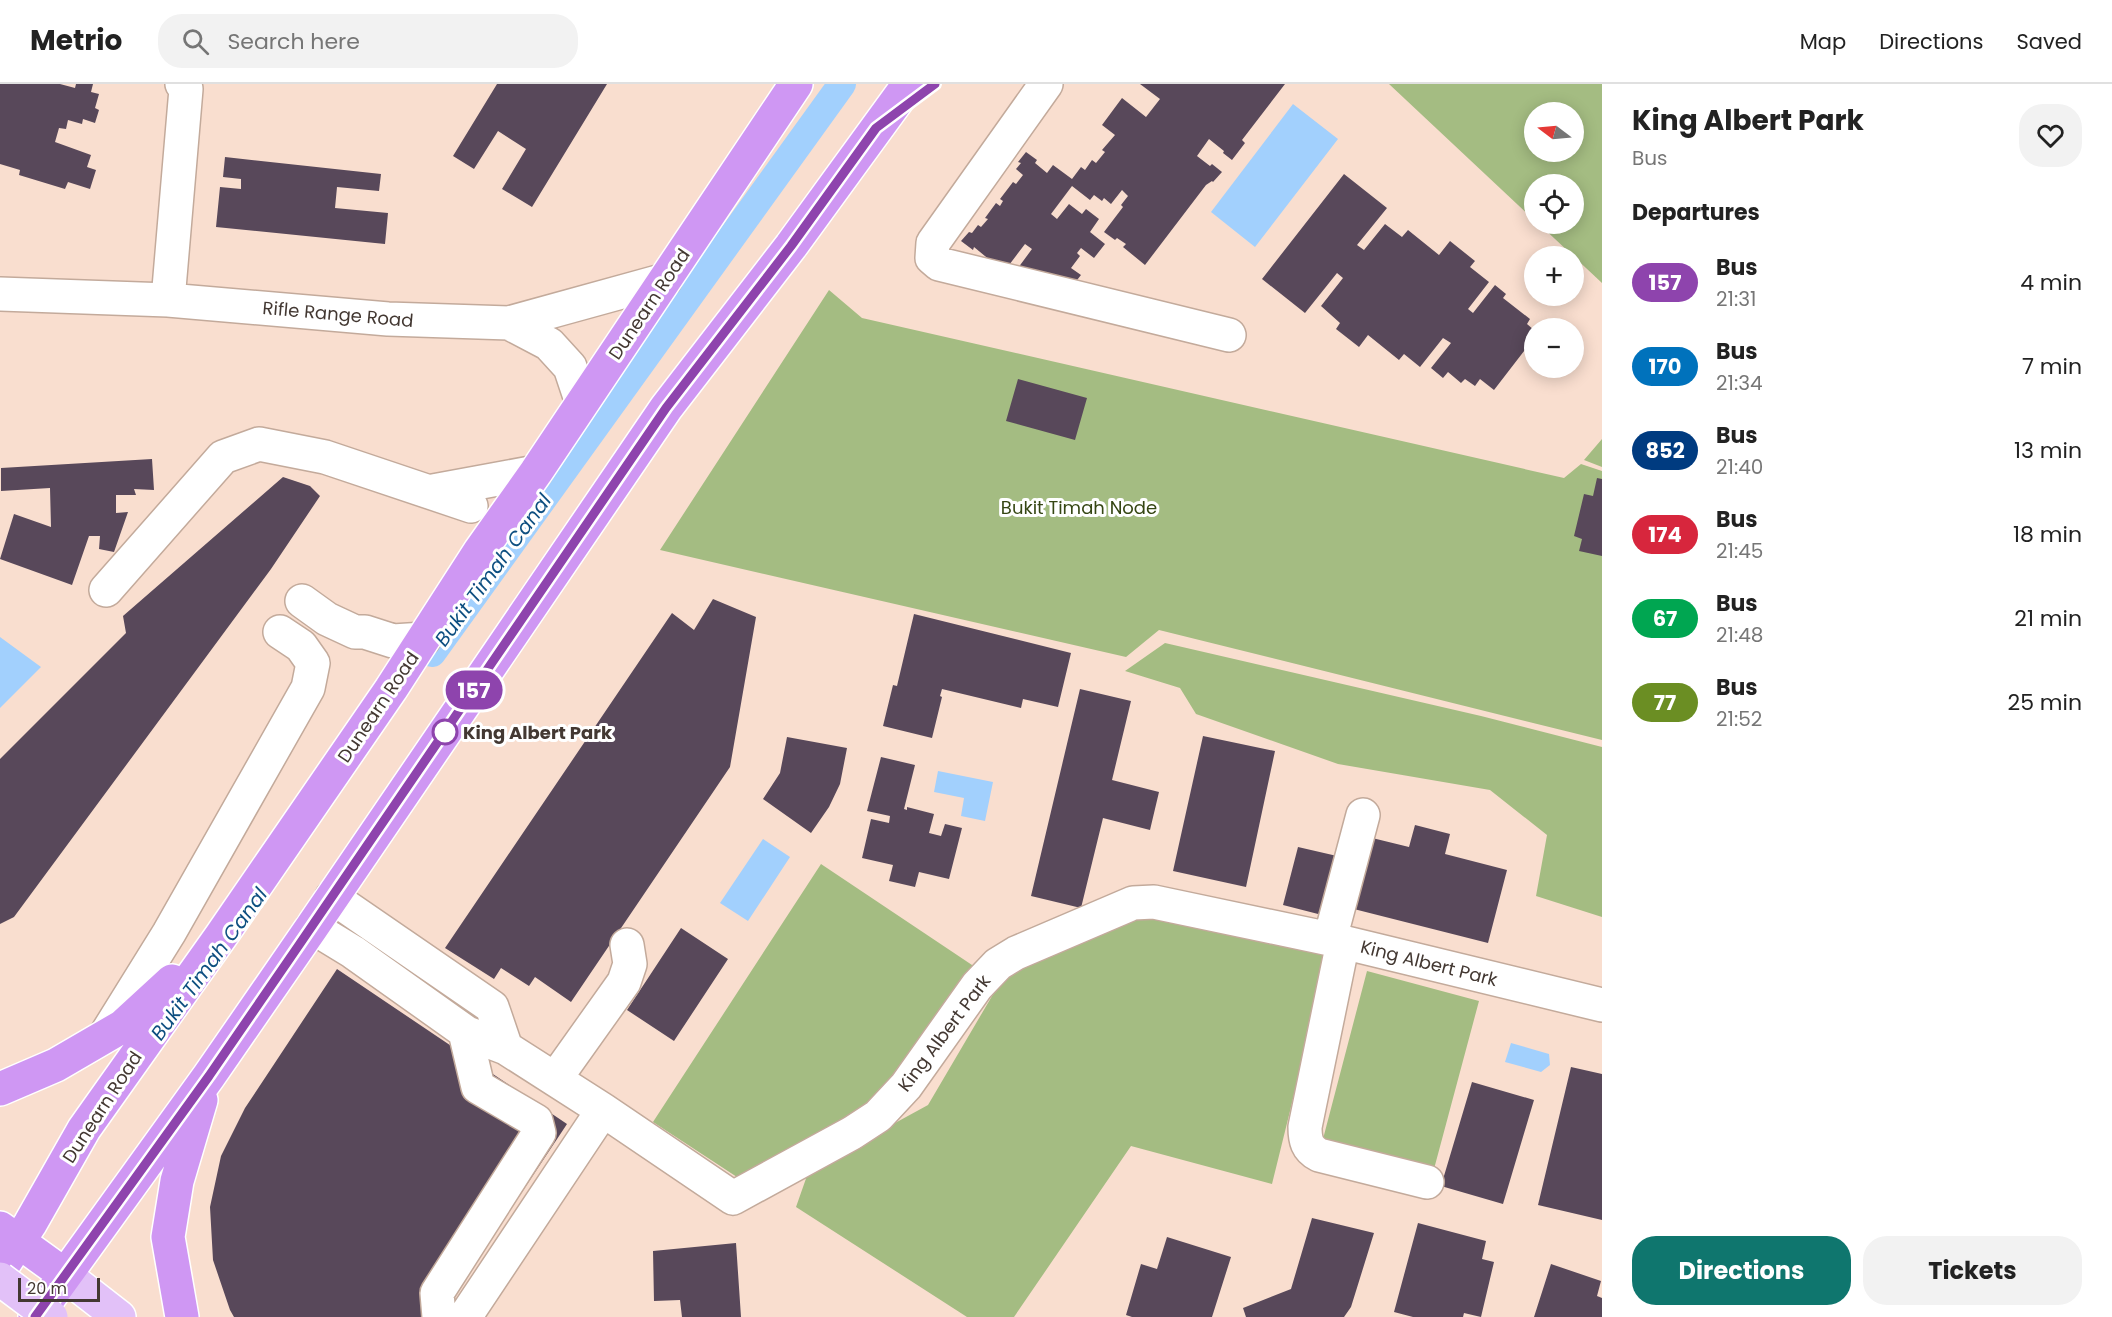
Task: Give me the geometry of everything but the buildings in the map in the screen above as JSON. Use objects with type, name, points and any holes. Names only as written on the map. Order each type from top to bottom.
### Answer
[{"type":"highway","name":"Dunearn Road","points":[[0,1270],[10,1235],[221,936],[424,639],[480,551],[536,472],[796,84]]},
{"type":"highway","points":[[35,1317],[209,1076],[666,408],[791,246],[909,84]]},
{"type":"highway","points":[[876,128],[935,84]]},
{"type":"highway","points":[[0,1089],[56,1065],[123,1026],[221,936]]},
{"type":"highway","points":[[182,1317],[168,1237],[177,1181],[209,1076]]},
{"type":"highway","points":[[10,1235],[65,1275]]},
{"type":"main road","points":[[65,1275],[119,1317]]},
{"type":"main road","points":[[0,1279],[51,1317]]},
{"type":"street","points":[[1046,84],[933,243],[932,258],[939,264],[1229,335]]},
{"type":"street","points":[[168,300],[188,86]]},
{"type":"street","name":"Rifle Range Road","points":[[0,294],[168,300],[388,319],[509,323],[665,280]]},
{"type":"street","name":"Rifle Range Road","points":[[509,323],[549,344],[570,367],[582,403]]},
{"type":"street","points":[[106,590],[224,458],[259,444],[325,457],[471,506]]},
{"type":"street","points":[[471,506],[431,491],[536,472]]},
{"type":"street","points":[[471,506],[480,551]]},
{"type":"street","points":[[302,601],[327,619],[355,632],[365,632],[393,641],[424,639]]},
{"type":"street","points":[[280,632],[301,646],[313,663],[308,688]]},
{"type":"street","points":[[104,1037],[169,933],[308,688],[338,645],[355,632]]},
{"type":"street","points":[[1363,815],[1337,941],[1305,1127],[1307,1144],[1319,1155],[1427,1182]]},
{"type":"street","points":[[332,897],[492,1007],[506,1048]]},
{"type":"street","name":"King Albert Park","points":[[312,927],[353,952],[465,1032],[506,1048],[733,1198],[852,1133],[878,1116],[906,1086],[977,986],[998,964],[1016,953],[1133,903],[1154,902],[1337,941],[1602,1005]]},
{"type":"street","points":[[555,1079],[624,982],[630,964],[627,945]]},
{"type":"street","points":[[412,994],[432,965]]},
{"type":"street","points":[[439,1317],[437,1293],[538,1133],[536,1121],[478,1087],[465,1032]]},
{"type":"street","points":[[465,1317],[603,1110]]},
{"type":"green space","points":[[1389,84],[1602,84],[1602,283],[1584,266],[1584,246],[1562,246],[1550,234],[1584,234],[1584,174],[1524,174],[1524,211]]},
{"type":"green space","name":"Bukit Timah Node","points":[[829,290],[862,318],[1564,478],[1581,464],[1602,471],[1602,740],[1159,630],[1126,657],[660,550]]},
{"type":"green space","points":[[1602,439],[1602,467],[1584,460]]},
{"type":"green space","points":[[1165,643],[1481,716],[1602,747],[1602,917],[1536,896],[1547,835],[1490,790],[1338,764],[1196,714],[1180,688],[1125,671]]},
{"type":"green space","points":[[821,864],[975,967],[873,1107],[740,1179],[653,1122]]},
{"type":"green space","points":[[1151,913],[1330,949],[1272,1184],[1131,1146],[1014,1317],[967,1317],[796,1207],[809,1170],[928,1105],[1005,974]]},
{"type":"green space","points":[[1367,971],[1479,1001],[1434,1169],[1323,1139]]},
{"type":"water","points":[[1293,104],[1338,139],[1255,247],[1211,212]]},
{"type":"water","points":[[0,637],[41,667],[0,708]]},
{"type":"water","points":[[938,771],[993,782],[985,821],[961,816],[964,798],[934,792]]},
{"type":"water","points":[[763,839],[790,857],[748,921],[720,903]]},
{"type":"water","points":[[1511,1043],[1549,1054],[1550,1065],[1541,1072],[1505,1062]]},
{"type":"waterway","name":"Bukit Timah Canal","points":[[432,653],[842,84]]},
{"type":"bus line","name":"157","points":[[35,1317],[209,1076],[666,408],[791,246],[876,128],[935,84]]},
{"type":"place","name":"King Albert Park","points":[[445,732]]}]
